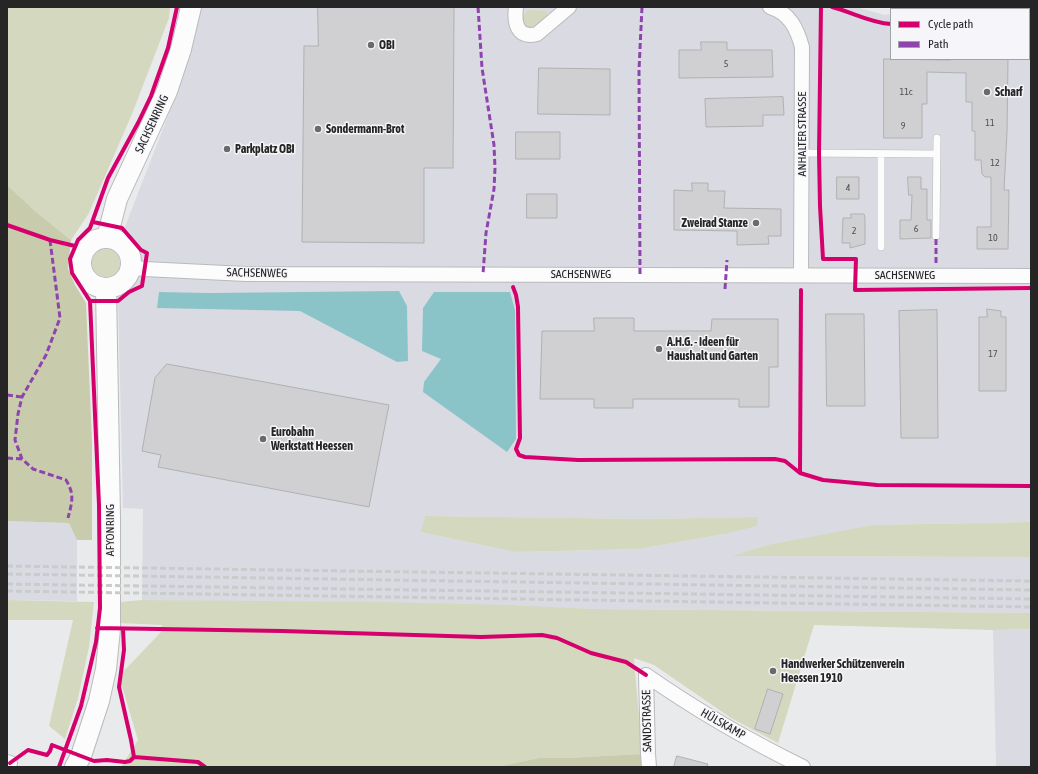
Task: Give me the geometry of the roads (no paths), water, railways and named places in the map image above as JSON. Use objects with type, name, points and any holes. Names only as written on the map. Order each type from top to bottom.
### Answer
[{"type":"street","name":"SACHSENRING","points":[[107,238],[117,199],[167,91],[181,50],[191,7]]},
{"type":"street","points":[[516,7],[516,23],[519,29],[525,35],[531,36],[537,34],[568,7]]},
{"type":"street","name":"ANHALTER STRASSE","points":[[770,7],[788,17],[796,29],[802,47],[801,275]]},
{"type":"street","points":[[107,238],[120,243],[125,247],[130,260],[130,267],[126,278],[122,282],[106,288],[93,284],[88,280],[84,275],[81,262],[82,256],[89,245],[101,239],[107,238]]},
{"type":"street","name":"SACHSENWEG","points":[[130,267],[246,274],[1031,276]]},
{"type":"street","name":"AFYONRING","points":[[75,767],[81,756],[99,701],[106,669],[110,629],[110,519],[106,288]]},
{"type":"street","name":"SANDSTRASSE","points":[[646,675],[648,754],[650,767]]},
{"type":"street","name":"HÜLSKAMP","points":[[646,675],[686,703],[731,730],[769,751],[803,767]]},
{"type":"lane","points":[[936,236],[938,138]]},
{"type":"lane","points":[[802,153],[937,154]]},
{"type":"lane","points":[[881,154],[881,247]]},
{"type":"water","points":[[399,291],[407,306],[408,361],[397,362],[300,311],[157,308],[159,292],[209,293]]},
{"type":"water","points":[[434,292],[510,292],[515,310],[516,439],[507,452],[423,392],[424,382],[441,359],[422,351],[423,308]]},
{"type":"railway","points":[[7,566],[1031,581]]},
{"type":"railway","points":[[7,574],[1031,590]]},
{"type":"railway","points":[[7,584],[1031,599]]},
{"type":"railway","points":[[7,591],[1031,607]]},
{"type":"place","name":"OBI","points":[[371,45]]},
{"type":"place","name":"Scharf","points":[[987,92]]},
{"type":"place","name":"Sondermann-Brot","points":[[318,129]]},
{"type":"place","name":"Parkplatz OBI","points":[[227,149]]},
{"type":"place","name":"Zweirad Stanze","points":[[756,223]]},
{"type":"place","name":"A.H.G. - Ideen für Haushalt und Garten","points":[[659,349]]},
{"type":"place","name":"Eurobahn Werkstatt Heessen","points":[[263,439]]},
{"type":"place","name":"Handwerker Schützenverein Heessen 1910","points":[[773,671]]}]
